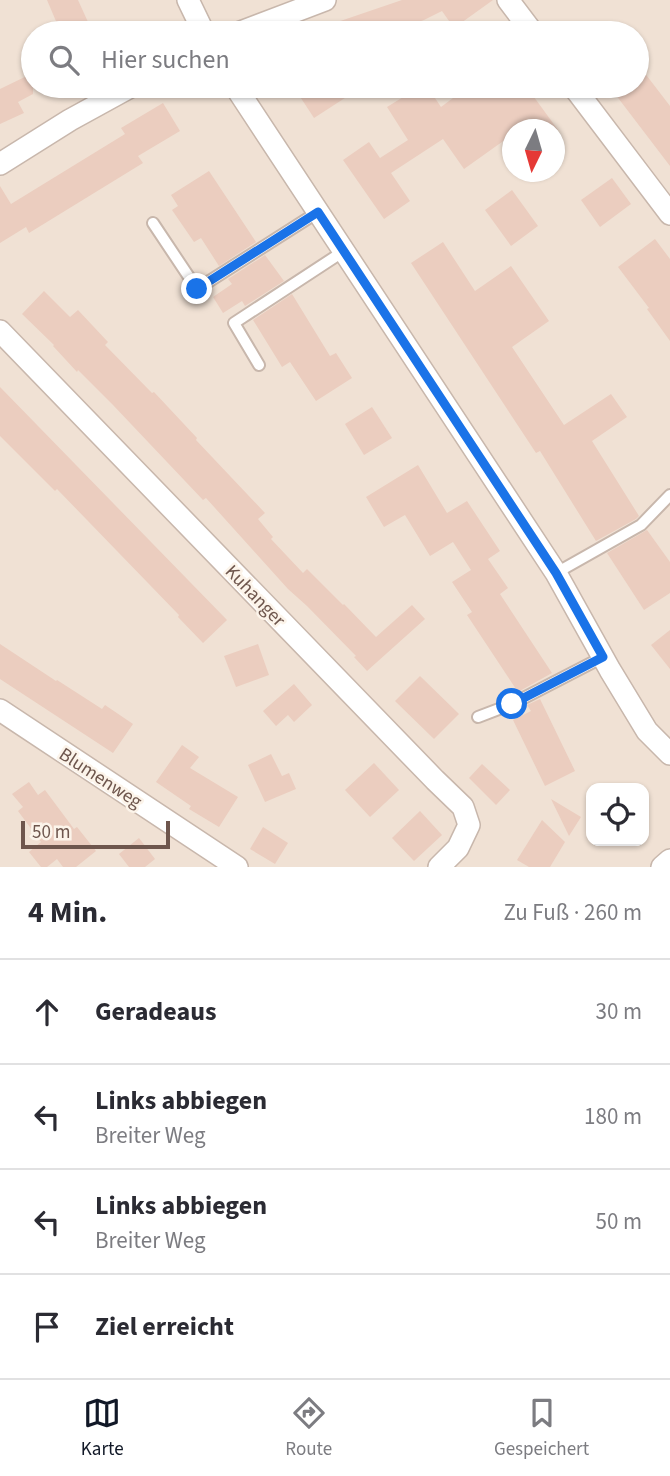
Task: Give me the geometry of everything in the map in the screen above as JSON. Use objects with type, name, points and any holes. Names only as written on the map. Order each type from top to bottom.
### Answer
[{"type":"street","points":[[188,0],[198,21]]},
{"type":"street","points":[[270,21],[325,0]]},
{"type":"street","points":[[508,0],[524,21]]},
{"type":"street","points":[[0,164],[110,98]]},
{"type":"street","points":[[243,98],[556,573],[647,731],[670,754]]},
{"type":"street","points":[[582,98],[670,214]]},
{"type":"street","name":"Kuhanger","points":[[0,331],[463,807],[469,825],[458,848],[439,867]]},
{"type":"street","name":"Blumenweg","points":[[0,710],[237,867]]},
{"type":"street","points":[[662,867],[670,860]]},
{"type":"lane","points":[[153,223],[197,289],[318,212]]},
{"type":"lane","points":[[259,365],[234,323],[344,251]]},
{"type":"lane","points":[[556,573],[640,525],[670,495]]},
{"type":"lane","points":[[478,717],[512,704],[603,657]]},
{"type":"shaded area","points":[[0,0],[670,0],[670,867],[0,867]]},
{"type":"building","points":[[47,0],[78,0],[88,21],[56,21]]},
{"type":"building","points":[[402,0],[493,0],[464,21],[449,21],[442,11],[421,21],[340,21]]},
{"type":"building","points":[[21,79],[21,98],[26,98],[18,102],[24,113],[0,124],[0,89]]},
{"type":"building","points":[[649,79],[670,106],[670,166],[618,98],[649,98]]},
{"type":"building","points":[[301,98],[345,98],[314,118]]},
{"type":"building","points":[[402,98],[435,98],[441,107],[453,98],[535,98],[550,119],[502,119],[502,142],[464,169],[443,139],[391,173],[410,201],[384,219],[343,160],[369,142],[380,158],[408,140],[387,107]]},
{"type":"building","points":[[163,103],[180,131],[138,156],[143,163],[29,233],[26,227],[0,243],[0,186],[11,204],[125,134],[121,128]]},
{"type":"building","points":[[209,171],[256,242],[219,266],[201,238],[194,242],[172,210],[178,206],[171,195]]},
{"type":"building","points":[[612,178],[631,204],[600,227],[581,200]]},
{"type":"building","points":[[512,190],[538,226],[511,246],[485,210]]},
{"type":"building","points":[[655,239],[670,259],[670,341],[618,267]]},
{"type":"building","points":[[443,242],[475,291],[511,266],[549,321],[512,347],[564,425],[611,394],[627,417],[592,441],[639,516],[636,519],[596,541],[540,451],[536,453],[411,263]]},
{"type":"building","points":[[265,255],[284,281],[245,306],[242,301],[223,313],[213,297],[232,284],[228,279]]},
{"type":"building","points":[[44,291],[70,317],[78,310],[108,342],[105,345],[152,393],[154,392],[265,513],[258,519],[273,537],[271,539],[303,573],[307,569],[376,637],[412,605],[425,619],[367,671],[354,657],[356,656],[288,589],[206,498],[203,500],[22,314]]},
{"type":"building","points":[[292,294],[330,356],[336,353],[352,378],[316,401],[290,362],[282,367],[253,320]]},
{"type":"building","points":[[0,387],[227,620],[203,643],[57,489],[55,491],[0,436]]},
{"type":"building","points":[[372,407],[392,438],[364,455],[345,424]]},
{"type":"building","points":[[418,465],[447,513],[467,501],[500,551],[488,559],[508,588],[500,594],[552,673],[518,692],[467,615],[472,612],[452,582],[471,570],[453,542],[430,556],[405,515],[384,527],[366,497]]},
{"type":"building","points":[[647,530],[670,562],[670,593],[644,610],[607,553]]},
{"type":"building","points":[[670,630],[670,669],[651,645]]},
{"type":"building","points":[[0,644],[102,709],[105,705],[133,724],[113,753],[0,679]]},
{"type":"building","points":[[258,644],[269,675],[236,687],[224,656]]},
{"type":"building","points":[[420,676],[459,714],[434,739],[395,701]]},
{"type":"building","points":[[294,684],[312,705],[294,722],[288,715],[276,726],[263,711]]},
{"type":"building","points":[[540,699],[575,771],[545,786],[513,720],[531,711],[527,705]]},
{"type":"building","points":[[182,745],[199,757],[190,768],[238,797],[219,827],[189,809],[191,806],[156,782]]},
{"type":"building","points":[[271,754],[282,776],[289,773],[296,789],[265,802],[248,765]]},
{"type":"building","points":[[374,763],[399,790],[370,817],[345,790]]},
{"type":"building","points":[[482,764],[510,790],[496,805],[469,778]]},
{"type":"building","points":[[29,782],[38,795],[45,790],[74,829],[77,827],[96,851],[76,867],[63,867],[57,859],[47,867],[41,867],[29,852],[41,842],[18,811],[23,807],[12,794]]},
{"type":"building","points":[[551,799],[581,817],[569,836]]},
{"type":"building","points":[[420,811],[442,835],[414,861],[392,838]]},
{"type":"building","points":[[542,820],[565,842],[550,867],[529,867],[517,860]]},
{"type":"building","points":[[263,827],[288,843],[275,864],[250,849]]},
{"type":"building","points":[[139,838],[155,859],[145,867],[129,867],[119,854]]},
{"type":"route","points":[[197,289],[318,212],[556,573],[603,657],[512,704]]}]
